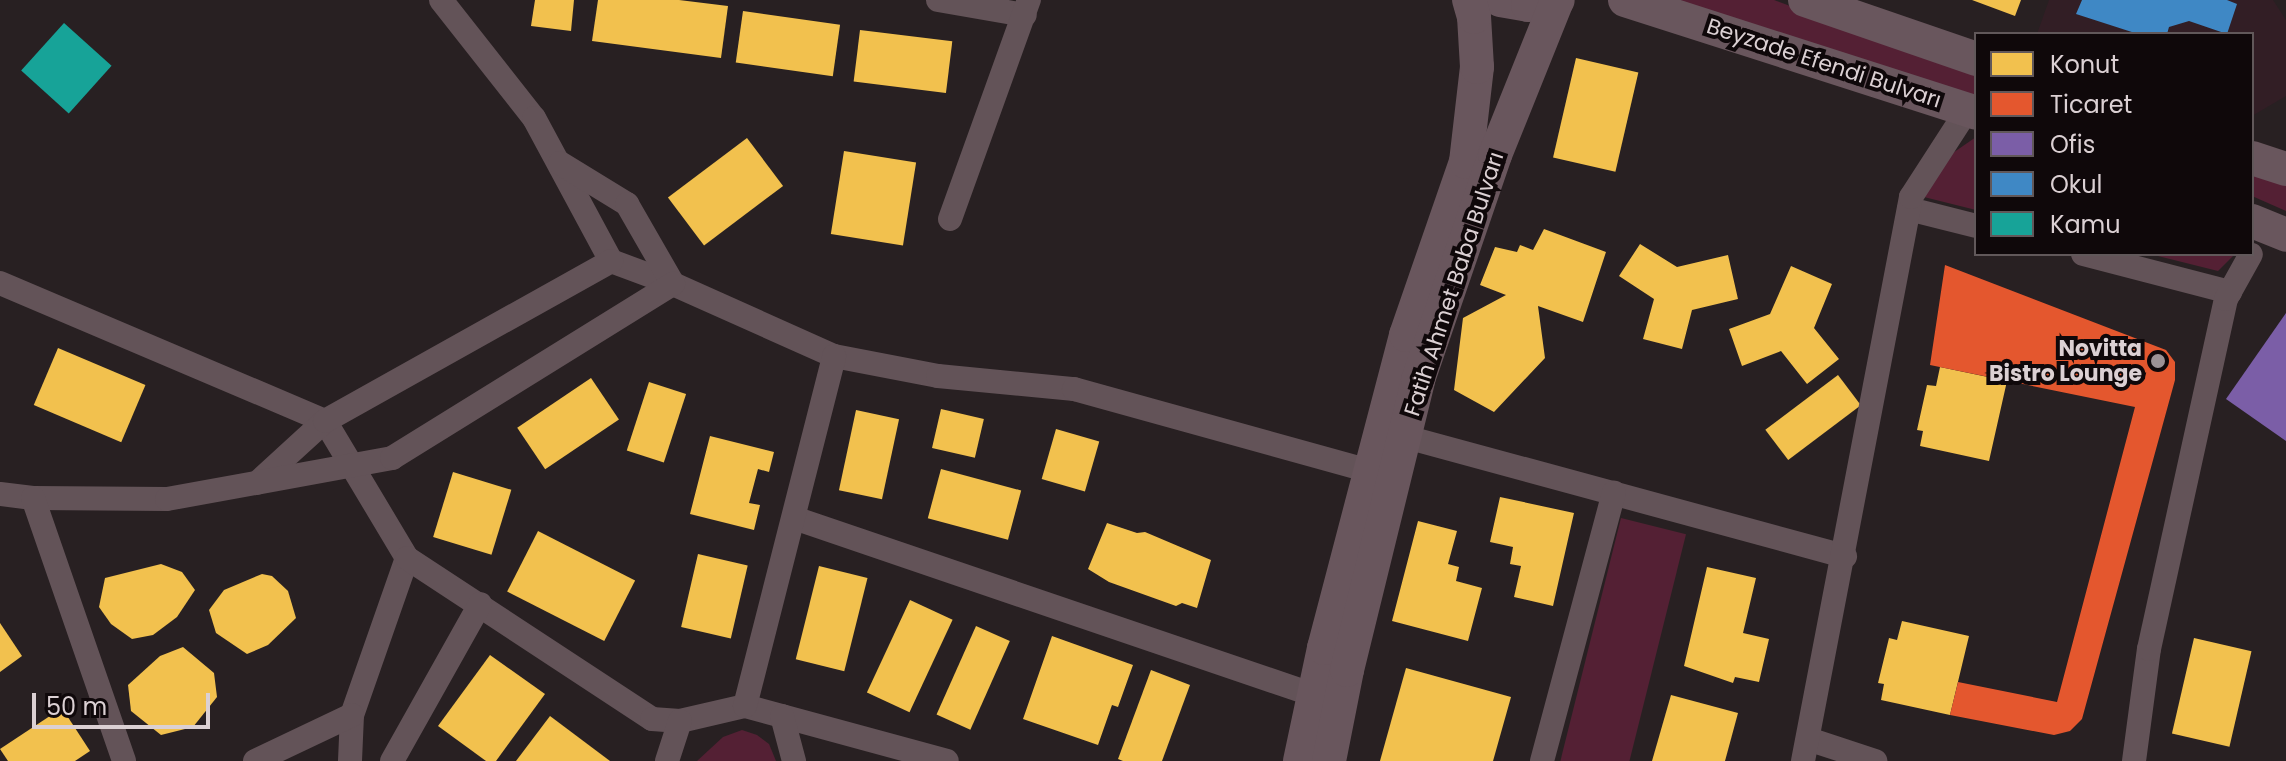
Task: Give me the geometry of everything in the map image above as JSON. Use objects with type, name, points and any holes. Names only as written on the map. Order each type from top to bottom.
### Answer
[{"type":"main road","name":"Fatih Ahmet Baba Bulvarı","points":[[1300,761],[1369,471],[1406,335],[1466,162],[1477,67],[1474,17],[1469,0]]},
{"type":"main road","points":[[1500,0],[1528,5],[1558,0]]},
{"type":"main road","name":"Fatih Ahmet Baba Bulvarı","points":[[1329,761],[1347,670],[1418,380],[1485,185],[1558,0]]},
{"type":"main road","name":"Beyzade Efendi Bulvarı","points":[[1625,0],[1972,111]]},
{"type":"main road","points":[[1805,0],[1846,6],[1974,58]]},
{"type":"main road","points":[[2254,159],[2286,169]]},
{"type":"street","points":[[441,0],[534,118],[611,261],[673,284],[834,356],[938,376],[1074,389],[1369,471]]},
{"type":"street","points":[[938,0],[1027,7],[950,219]]},
{"type":"street","points":[[1875,761],[1805,750],[1845,556],[1911,197],[1972,111]]},
{"type":"street","points":[[560,163],[627,204],[673,284]]},
{"type":"street","points":[[1909,209],[1974,225]]},
{"type":"street","points":[[2091,256],[2230,292]]},
{"type":"street","points":[[2134,761],[2152,634],[2230,292],[2251,256]]},
{"type":"street","points":[[257,483],[325,421],[611,261]]},
{"type":"street","points":[[0,283],[325,421],[407,558],[652,719],[680,721],[745,706],[898,755],[947,761]]},
{"type":"street","points":[[0,494],[33,498],[167,499],[392,458],[673,284]]},
{"type":"street","points":[[745,706],[834,356]]},
{"type":"street","points":[[1406,437],[1845,556]]},
{"type":"street","points":[[1542,761],[1614,493]]},
{"type":"street","points":[[33,498],[124,761]]},
{"type":"street","points":[[794,518],[1314,695]]},
{"type":"street","points":[[350,761],[352,715],[407,558]]},
{"type":"street","points":[[392,761],[480,604]]},
{"type":"street","points":[[255,761],[352,715]]},
{"type":"street","points":[[782,716],[794,761]]},
{"type":"street","points":[[667,761],[680,721]]},
{"type":"shaded area","points":[[1673,0],[1774,0],[1974,74],[1974,98]]},
{"type":"shaded area","points":[[2049,0],[2273,0],[2286,20],[2286,96],[2254,115],[2254,32],[2038,32]]},
{"type":"shaded area","points":[[1974,138],[1974,210],[1920,196],[1947,157]]},
{"type":"shaded area","points":[[2254,171],[2286,179],[2286,211],[2254,197]]},
{"type":"shaded area","points":[[2158,256],[2233,256],[2218,271]]},
{"type":"shaded area","points":[[1621,518],[1686,534],[1629,761],[1560,761]]},
{"type":"shaded area","points":[[742,730],[757,735],[769,744],[776,761],[697,761],[723,737]]},
{"type":"building: Konut","points":[[535,0],[574,0],[571,31],[531,26]]},
{"type":"building: Konut","points":[[598,0],[679,0],[728,6],[721,58],[592,41]]},
{"type":"building: Konut","points":[[1972,0],[2021,0],[2015,16]]},
{"type":"building: Konut","points":[[743,11],[840,25],[833,76],[736,62]]},
{"type":"building: Konut","points":[[860,30],[952,41],[946,93],[854,82]]},
{"type":"building: Konut","points":[[1576,58],[1638,72],[1615,172],[1553,157]]},
{"type":"building: Konut","points":[[747,138],[783,186],[704,245],[668,198]]},
{"type":"building: Konut","points":[[844,151],[916,162],[903,245],[831,234]]},
{"type":"building: Konut","points":[[1544,229],[1606,252],[1583,322],[1538,306],[1545,358],[1494,412],[1454,390],[1463,318],[1506,295],[1480,285],[1495,247],[1517,252],[1520,245],[1533,250]]},
{"type":"building: Konut","points":[[1640,244],[1677,267],[1728,255],[1738,299],[1692,310],[1682,349],[1643,339],[1654,299],[1619,276]]},
{"type":"building: Konut","points":[[1791,266],[1832,284],[1814,328],[1839,359],[1807,384],[1781,351],[1742,366],[1729,329],[1770,314]]},
{"type":"building: Konut","points":[[58,348],[145,385],[121,442],[34,405]]},
{"type":"building: Konut","points":[[1940,367],[2007,381],[1989,461],[1920,446],[1923,431],[1917,430],[1927,385],[1936,386]]},
{"type":"building: Konut","points":[[1838,375],[1861,405],[1788,460],[1765,430]]},
{"type":"building: Konut","points":[[591,378],[619,419],[545,469],[517,428]]},
{"type":"building: Konut","points":[[649,382],[686,394],[664,463],[627,450]]},
{"type":"building: Konut","points":[[941,409],[984,419],[975,458],[932,448]]},
{"type":"building: Konut","points":[[856,410],[899,419],[882,499],[839,490]]},
{"type":"building: Konut","points":[[1056,429],[1099,441],[1085,491],[1042,479]]},
{"type":"building: Konut","points":[[710,436],[774,452],[769,472],[758,469],[749,503],[760,505],[754,530],[690,514]]},
{"type":"building: Konut","points":[[941,469],[1021,490],[1008,540],[928,518]]},
{"type":"building: Konut","points":[[453,472],[511,490],[491,555],[433,537]]},
{"type":"building: Konut","points":[[1500,497],[1574,513],[1553,606],[1514,597],[1521,566],[1510,564],[1513,547],[1490,542]]},
{"type":"building: Konut","points":[[1418,521],[1457,531],[1448,564],[1459,567],[1456,581],[1482,588],[1468,641],[1392,621]]},
{"type":"building: Konut","points":[[1107,523],[1137,533],[1145,532],[1211,560],[1197,608],[1182,603],[1176,606],[1109,582],[1088,569]]},
{"type":"building: Konut","points":[[538,531],[635,580],[604,641],[507,592]]},
{"type":"building: Konut","points":[[698,554],[748,565],[731,639],[681,627]]},
{"type":"building: Konut","points":[[161,564],[182,572],[195,590],[177,617],[153,635],[132,639],[111,624],[99,607],[105,578]]},
{"type":"building: Konut","points":[[819,566],[868,578],[844,671],[796,659]]},
{"type":"building: Konut","points":[[1707,567],[1756,578],[1743,633],[1769,639],[1759,682],[1735,677],[1733,683],[1684,666]]},
{"type":"building: Konut","points":[[262,574],[272,576],[288,591],[296,618],[268,645],[247,654],[216,633],[209,610],[224,590]]},
{"type":"building: Konut","points":[[910,600],[953,620],[909,712],[867,692]]},
{"type":"building: Konut","points":[[1902,621],[1969,636],[1950,715],[1881,700],[1884,684],[1878,683],[1889,638],[1897,640]]},
{"type":"building: Konut","points":[[0,623],[22,656],[0,672]]},
{"type":"building: Konut","points":[[976,626],[1010,641],[970,730],[937,715]]},
{"type":"building: Konut","points":[[1052,636],[1133,665],[1118,707],[1112,705],[1098,745],[1023,719]]},
{"type":"building: Konut","points":[[2194,638],[2251,651],[2229,747],[2172,733]]},
{"type":"building: Konut","points":[[183,647],[214,673],[217,697],[193,727],[161,735],[131,711],[128,685],[160,656]]},
{"type":"building: Konut","points":[[490,655],[545,694],[496,761],[486,761],[438,726]]},
{"type":"building: Konut","points":[[1406,668],[1511,697],[1493,761],[1380,761]]},
{"type":"building: Konut","points":[[1151,670],[1190,685],[1162,761],[1123,761],[1118,759]]},
{"type":"building: Konut","points":[[1671,695],[1738,713],[1725,761],[1652,761]]},
{"type":"building: Konut","points":[[62,708],[90,751],[75,761],[8,761],[0,749]]},
{"type":"building: Konut","points":[[550,716],[610,761],[516,761]]},
{"type":"building: Ticaret","points":[[1945,265],[2166,350],[2175,362],[2175,380],[2082,719],[2070,731],[2054,735],[1950,715],[1958,682],[2057,702],[2135,407],[1930,365]]},
{"type":"building: Ofis","points":[[2286,313],[2286,441],[2226,399]]},
{"type":"building: Okul","points":[[2082,0],[2227,0],[2237,4],[2228,32],[2189,21],[2169,27],[2168,32],[2132,32],[2076,14]]},
{"type":"building: Kamu","points":[[64,23],[112,66],[69,113],[21,71]]},
{"type":"place","name":"Novitta Bistro Lounge","points":[[2158,361]]}]
